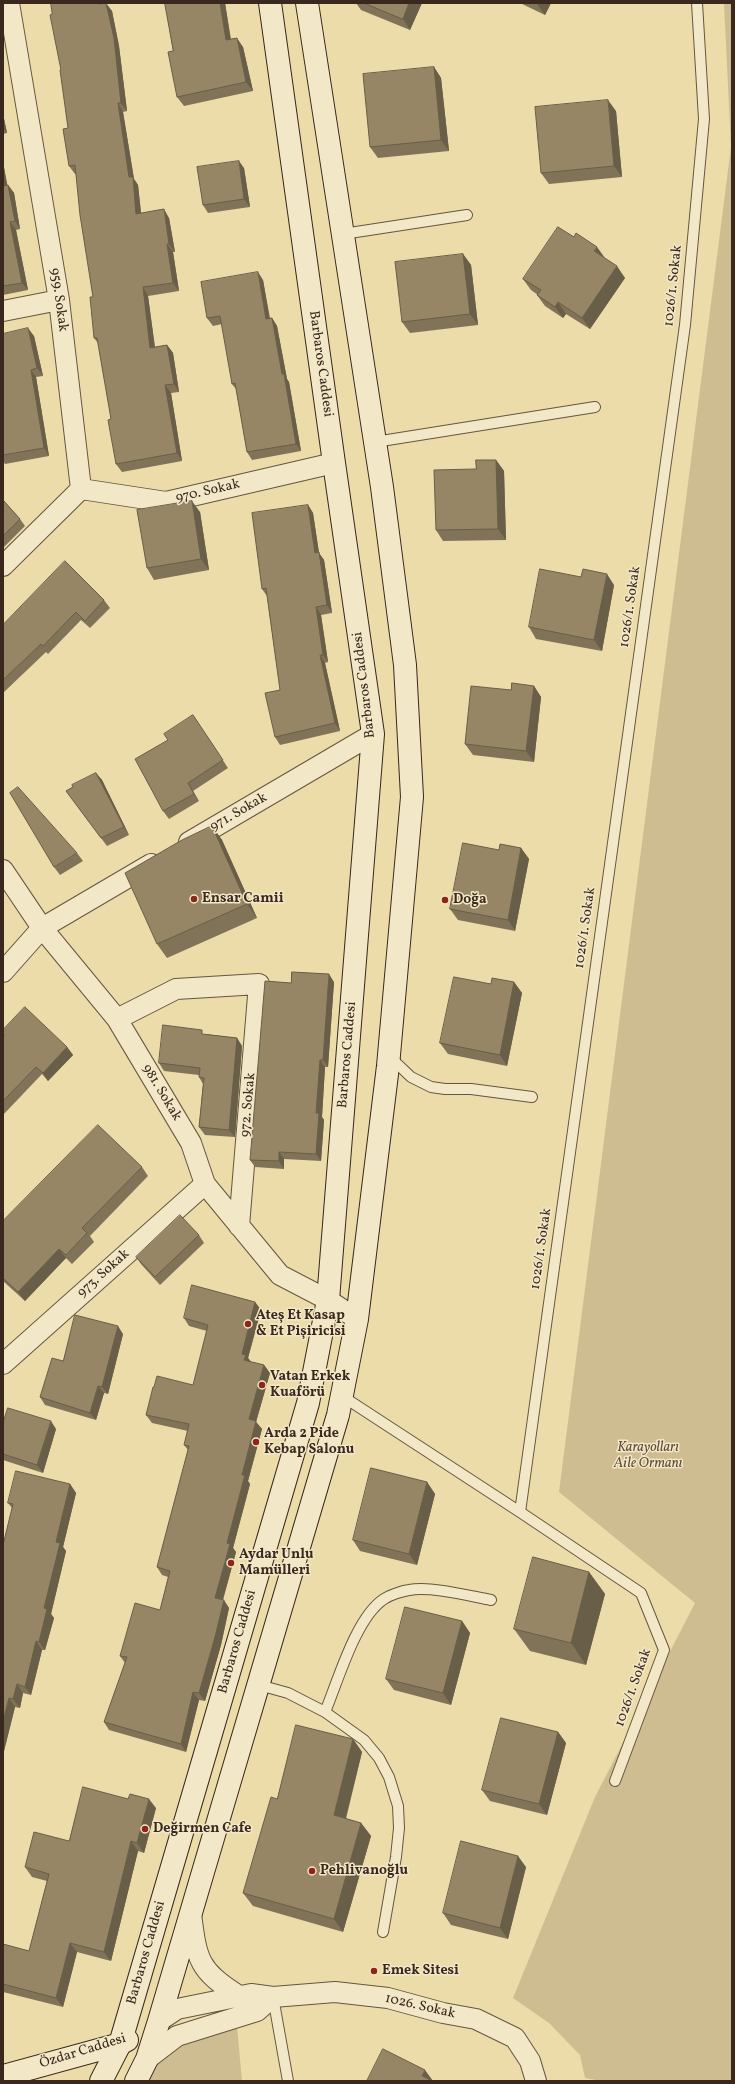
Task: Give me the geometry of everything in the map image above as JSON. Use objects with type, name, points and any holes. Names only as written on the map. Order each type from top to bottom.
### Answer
[{"type":"main road","name":"Barbaros Caddesi","points":[[98,2080],[120,2044],[308,1402],[328,1300],[374,734],[334,464],[270,3]]},
{"type":"main road","points":[[136,2081],[147,2059],[159,2021],[259,1685],[342,1396],[357,1319],[389,1056],[412,797],[405,665],[375,442],[307,3]]},
{"type":"main road","name":"Özdar Caddesi","points":[[3,2076],[120,2044],[159,2021]]},
{"type":"main road","name":"Özdar Caddesi","points":[[98,2080],[134,2069],[147,2059]]},
{"type":"street","name":"959. Sokak","points":[[9,3],[59,300],[81,489]]},
{"type":"street","points":[[3,311],[59,300]]},
{"type":"street","name":"970. Sokak","points":[[81,489],[166,502],[334,464]]},
{"type":"street","points":[[3,566],[81,489]]},
{"type":"street","name":"971. Sokak","points":[[3,972],[42,928],[374,734]]},
{"type":"street","name":"981. Sokak","points":[[3,870],[42,928],[117,1019],[192,1143],[205,1184],[280,1275],[328,1300],[357,1319]]},
{"type":"street","name":"972. Sokak","points":[[117,1019],[176,989],[259,984],[239,1226]]},
{"type":"street","name":"973. Sokak","points":[[3,1364],[205,1184]]},
{"type":"street","points":[[191,1914],[198,1957],[205,1970],[217,1982],[239,1996]]},
{"type":"street","name":"1026. Sokak","points":[[159,2021],[177,2009],[252,1994],[273,1997],[335,1992],[388,1998],[443,2013],[476,2020],[515,2038],[530,2061],[536,2081]]},
{"type":"street","points":[[147,2059],[177,2036],[257,2010],[273,1997]]},
{"type":"lane","name":"1026/1. Sokak","points":[[615,1781],[664,1650],[641,1593],[520,1512],[685,325],[704,119],[697,3]]},
{"type":"lane","points":[[343,234],[467,215]]},
{"type":"lane","points":[[375,442],[595,407]]},
{"type":"lane","points":[[389,1056],[411,1077],[431,1087],[445,1089],[471,1089],[532,1098]]},
{"type":"lane","points":[[342,1396],[520,1512]]},
{"type":"lane","points":[[325,1712],[354,1639],[368,1614],[384,1598],[410,1590],[449,1592],[491,1600]]},
{"type":"lane","points":[[259,1685],[288,1693],[325,1712],[364,1740],[379,1758],[389,1776],[398,1806],[399,1828],[396,1857],[383,1932]]},
{"type":"lane","points":[[273,1997],[288,2081]]},
{"type":"green space","name":"Karayolları Aile Ormanı","points":[[724,3],[732,3],[732,2081],[602,2081],[585,2078],[580,2055],[549,2023],[513,1998],[595,1797],[695,1603],[559,1492],[731,147]]},
{"type":"green space","points":[[237,2027],[242,2081],[145,2081],[160,2050]]},
{"type":"building","points":[[51,3],[106,3],[114,38],[121,103],[118,103],[129,177],[133,177],[136,214],[164,209],[169,244],[167,244],[173,283],[143,287],[150,348],[167,345],[174,384],[165,385],[177,453],[116,464],[108,420],[111,419],[97,338],[94,338],[90,297],[93,297],[80,215],[75,165],[69,166],[63,129],[68,128],[61,70],[50,15],[52,14]]},
{"type":"building","points":[[165,3],[220,3],[226,40],[237,38],[246,82],[177,97],[168,52],[173,51]]},
{"type":"building","points":[[364,3],[409,3],[403,19]]},
{"type":"building","points":[[434,67],[441,140],[370,147],[363,74]]},
{"type":"building","points":[[608,100],[614,166],[541,173],[535,107]]},
{"type":"building","points":[[239,161],[244,199],[203,205],[197,167]]},
{"type":"building","points":[[3,182],[4,186],[8,185],[15,221],[10,222],[22,283],[3,286]]},
{"type":"building","points":[[558,227],[574,237],[576,233],[597,247],[594,251],[617,266],[582,318],[558,302],[555,307],[537,295],[541,290],[523,279]]},
{"type":"building","points":[[463,254],[470,314],[402,322],[395,262]]},
{"type":"building","points":[[258,272],[266,319],[272,318],[282,374],[284,374],[296,444],[247,452],[235,383],[232,384],[220,316],[207,318],[201,282]]},
{"type":"building","points":[[28,328],[37,368],[31,370],[44,448],[3,455],[3,334]]},
{"type":"building","points":[[476,460],[496,460],[498,529],[436,530],[434,470],[476,469]]},
{"type":"building","points":[[3,500],[20,519],[3,536]]},
{"type":"building","points":[[192,501],[201,559],[147,568],[137,510]]},
{"type":"building","points":[[308,505],[315,553],[319,552],[327,605],[316,607],[323,655],[320,655],[335,723],[275,737],[265,693],[280,690],[266,588],[262,589],[252,513]]},
{"type":"building","points":[[65,561],[104,600],[85,621],[76,612],[43,646],[41,644],[3,680],[3,625]]},
{"type":"building","points":[[540,569],[581,577],[583,569],[607,574],[594,640],[529,627]]},
{"type":"building","points":[[512,683],[534,686],[526,751],[465,744],[471,686],[511,690]]},
{"type":"building","points":[[193,715],[223,760],[188,783],[194,794],[163,811],[135,759],[168,740],[164,734]]},
{"type":"building","points":[[96,773],[124,827],[101,838],[66,791],[73,787],[72,785]]},
{"type":"building","points":[[18,787],[77,853],[54,867],[10,793]]},
{"type":"building","name":"Ensar Camii","points":[[212,826],[247,904],[157,944],[125,873],[182,840]]},
{"type":"building","points":[[463,843],[499,850],[500,844],[521,848],[508,920],[450,909]]},
{"type":"building","points":[[292,972],[329,974],[323,1060],[320,1060],[316,1113],[319,1113],[316,1154],[279,1152],[279,1161],[250,1160],[265,981],[291,983]]},
{"type":"building","points":[[454,977],[491,984],[492,978],[514,982],[500,1055],[440,1043]]},
{"type":"building","points":[[25,1007],[67,1047],[43,1073],[36,1067],[3,1101],[3,1030]]},
{"type":"building","points":[[163,1025],[202,1030],[202,1034],[237,1038],[229,1130],[199,1127],[204,1078],[199,1077],[200,1068],[159,1063]]},
{"type":"building","points":[[98,1125],[142,1167],[82,1228],[87,1233],[66,1255],[59,1249],[18,1292],[3,1278],[3,1221]]},
{"type":"building","points":[[180,1215],[199,1235],[155,1277],[136,1257]]},
{"type":"building","points":[[192,1285],[255,1302],[242,1354],[246,1355],[244,1360],[264,1365],[249,1419],[256,1421],[242,1475],[245,1475],[227,1543],[230,1544],[215,1598],[224,1600],[199,1693],[193,1692],[181,1744],[104,1722],[127,1657],[120,1656],[135,1603],[160,1610],[170,1571],[157,1567],[189,1446],[184,1445],[189,1424],[146,1415],[157,1376],[193,1385],[208,1325],[184,1318]]},
{"type":"building","points":[[75,1315],[118,1326],[102,1387],[98,1386],[90,1413],[40,1397],[52,1358],[63,1361]]},
{"type":"building","points":[[8,1408],[51,1421],[37,1465],[3,1454],[3,1423]]},
{"type":"building","points":[[371,1468],[427,1482],[409,1554],[353,1540]]},
{"type":"building","points":[[16,1471],[70,1484],[56,1542],[60,1543],[44,1608],[47,1609],[39,1642],[36,1641],[25,1687],[17,1684],[13,1699],[9,1698],[3,1721],[3,1545],[13,1504],[8,1503]]},
{"type":"building","points":[[533,1557],[589,1572],[571,1643],[514,1629]]},
{"type":"building","points":[[405,1607],[462,1621],[443,1693],[386,1679]]},
{"type":"building","points":[[501,1718],[558,1732],[539,1804],[482,1790]]},
{"type":"building","points":[[296,1725],[353,1739],[334,1815],[361,1823],[334,1919],[243,1893],[271,1797],[277,1799]]},
{"type":"building","points":[[83,1787],[128,1799],[130,1794],[149,1799],[137,1843],[131,1841],[104,1952],[70,1943],[56,1998],[3,1984],[3,1944],[29,1951],[49,1874],[25,1867],[34,1832],[69,1841]]},
{"type":"building","points":[[461,1841],[518,1856],[500,1928],[443,1913]]},
{"type":"building","points":[[383,2049],[425,2070],[422,2076],[433,2081],[367,2081]]},
{"type":"place","name":"Ensar Camii","points":[[194,899]]},
{"type":"place","name":"Doğa","points":[[445,900]]},
{"type":"place","name":"Ateş Et Kasap & Et Pişiricisi","points":[[248,1324]]},
{"type":"place","name":"Vatan Erkek Kuaförü","points":[[262,1385]]},
{"type":"place","name":"Arda 2 Pide Kebap Salonu","points":[[256,1442]]},
{"type":"place","name":"Aydar Unlu Mamülleri","points":[[231,1563]]},
{"type":"place","name":"Değirmen Cafe","points":[[145,1829]]},
{"type":"place","name":"Pehlivanoğlu","points":[[312,1871]]},
{"type":"place","name":"Emek Sitesi","points":[[374,1971]]}]
